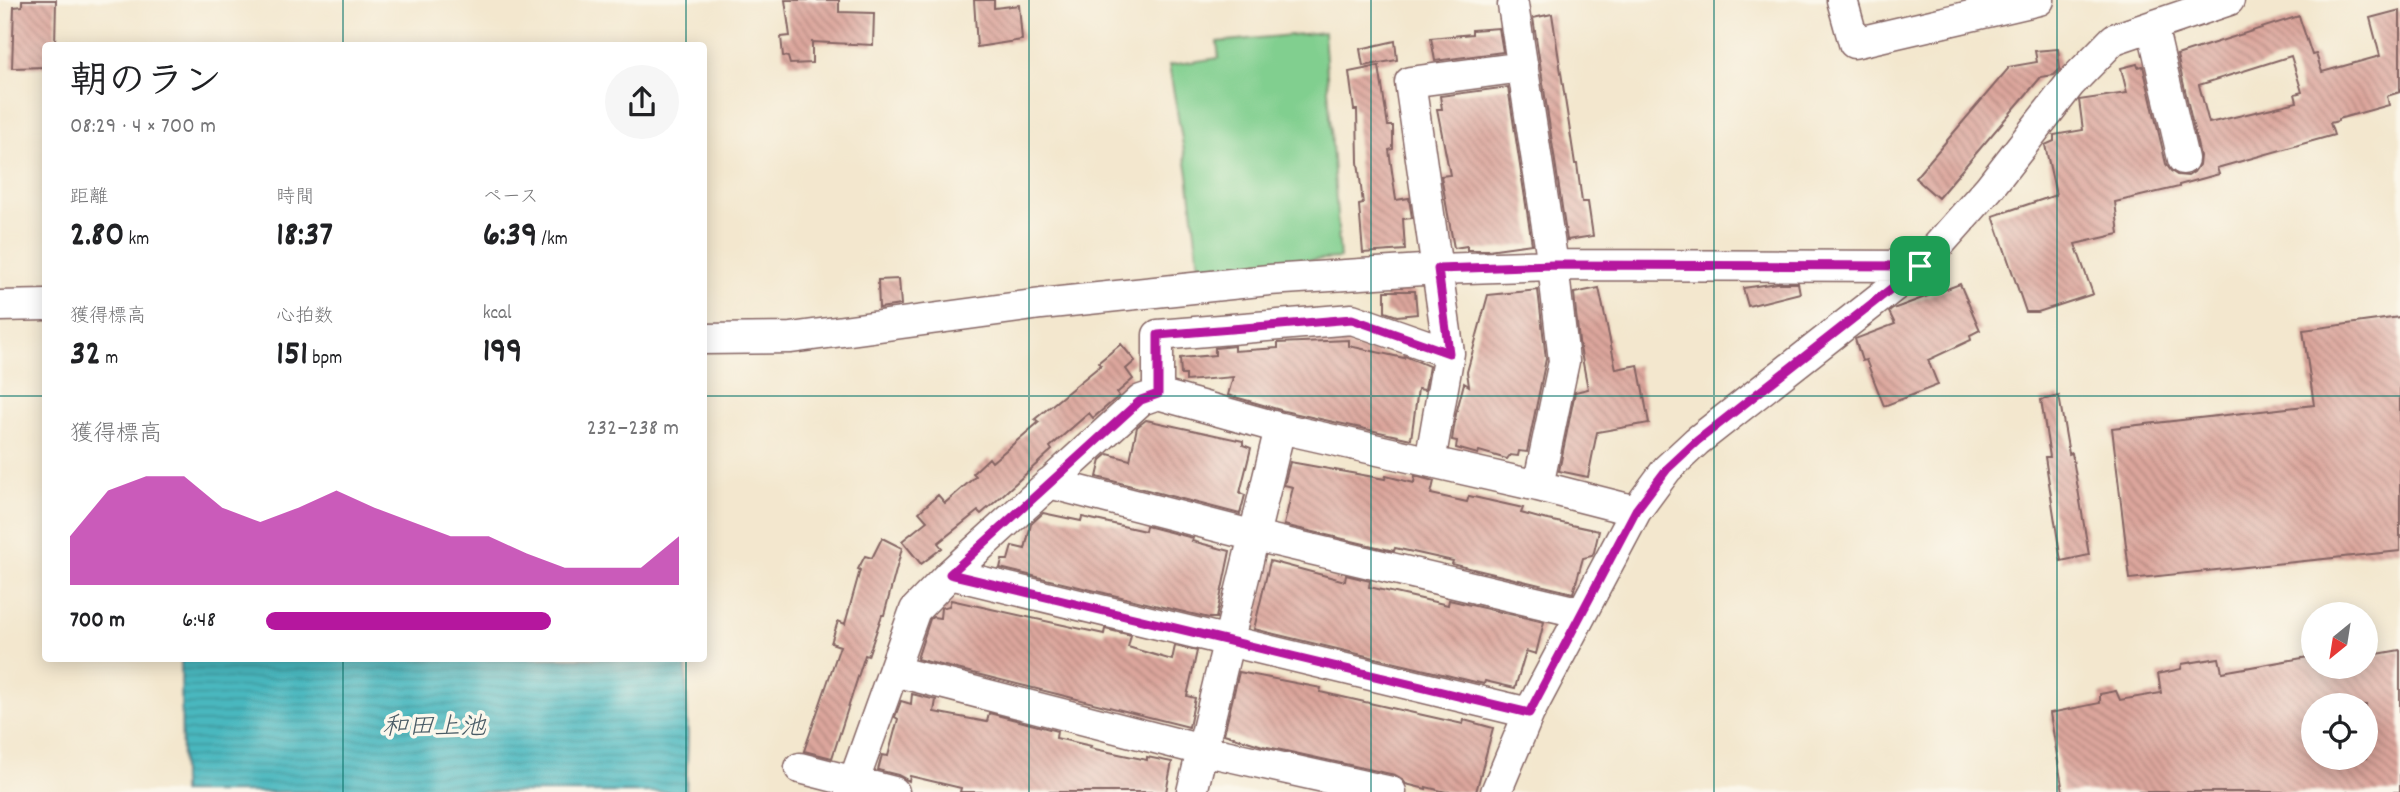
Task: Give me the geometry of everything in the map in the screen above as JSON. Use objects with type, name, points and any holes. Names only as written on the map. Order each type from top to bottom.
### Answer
[{"type":"street","points":[[1842,0],[1854,43],[2039,0]]},
{"type":"street","points":[[1496,792],[1529,713],[1636,510],[1667,469],[1697,441],[1920,266],[1989,188],[2070,84],[2115,39],[2229,0]]},
{"type":"street","points":[[1513,5],[1553,265],[1564,361],[1538,486]]},
{"type":"street","points":[[2152,26],[2164,130],[2183,159]]},
{"type":"street","points":[[1430,462],[1449,353],[1410,82],[1522,67]]},
{"type":"street","points":[[707,339],[791,338],[1041,304],[1256,281],[1438,269],[1553,265],[1920,266]]},
{"type":"street","points":[[0,306],[42,305]]},
{"type":"street","points":[[1158,394],[1158,335],[1352,319],[1449,353]]},
{"type":"street","points":[[852,787],[915,610],[950,574],[1141,400],[1158,394],[1280,428],[1636,510]]},
{"type":"street","points":[[1192,792],[1280,428]]},
{"type":"street","points":[[1049,483],[1255,536],[1582,613]]},
{"type":"street","points":[[950,574],[1529,713]]},
{"type":"street","points":[[894,671],[1202,750],[1391,792]]},
{"type":"street","points":[[800,768],[852,787],[894,792]]},
{"type":"green space","points":[[1324,32],[1340,258],[1199,267],[1188,174],[1169,65],[1219,58],[1217,42]]},
{"type":"water","name":"和田上池","points":[[181,662],[686,662],[686,792],[182,792]]},
{"type":"building","points":[[22,0],[56,0],[55,42],[42,42],[42,67],[12,68],[14,7],[22,6]]},
{"type":"building","points":[[785,0],[839,0],[839,12],[874,13],[873,45],[812,42],[812,63],[790,64],[788,57],[783,56],[781,37],[790,36]]},
{"type":"building","points":[[974,0],[994,0],[994,8],[1019,5],[1022,40],[977,47]]},
{"type":"building","points":[[2400,10],[2400,92],[2387,96],[2389,105],[2330,123],[2334,135],[2217,168],[2219,174],[2179,187],[2115,202],[2119,234],[2075,244],[2093,294],[2038,312],[2026,312],[1993,216],[2056,195],[2045,145],[2054,141],[2054,135],[2083,130],[2079,100],[2127,93],[2121,68],[2137,64],[2138,67],[2143,66],[2166,164],[2177,175],[2188,176],[2199,165],[2200,156],[2177,55],[2299,16],[2312,55],[2316,54],[2322,72],[2380,56],[2370,18]],"holes":[[[2291,56],[2302,92],[2295,94],[2297,102],[2209,123],[2199,85]]]},
{"type":"building","points":[[1552,14],[1582,202],[1588,202],[1593,236],[1567,240],[1533,18]]},
{"type":"building","points":[[1499,28],[1503,52],[1435,61],[1431,38]]},
{"type":"building","points":[[1395,41],[1397,60],[1363,66],[1360,49]]},
{"type":"building","points":[[2058,49],[2060,69],[2054,75],[2041,77],[1938,198],[1915,178],[2008,67],[2037,62],[2035,51]]},
{"type":"building","points":[[1379,66],[1388,126],[1393,126],[1393,149],[1389,150],[1396,200],[1409,198],[1412,218],[1403,219],[1405,250],[1363,253],[1357,110],[1354,110],[1349,72]]},
{"type":"building","points":[[1508,87],[1532,244],[1488,250],[1467,250],[1467,246],[1454,248],[1441,176],[1450,175],[1437,109],[1442,109],[1440,96]]},
{"type":"building","points":[[899,279],[901,305],[879,308],[878,280]]},
{"type":"building","points":[[1798,283],[1800,293],[1748,306],[1743,288]]},
{"type":"building","points":[[1960,284],[1980,330],[1970,335],[1971,340],[1928,360],[1938,385],[1884,406],[1866,360],[1862,361],[1855,339],[1895,324],[1889,312],[1893,309]]},
{"type":"building","points":[[1599,288],[1616,369],[1638,365],[1649,423],[1597,432],[1588,477],[1559,471],[1575,392],[1588,389],[1579,342],[1574,293]]},
{"type":"building","points":[[1538,290],[1546,359],[1527,452],[1519,451],[1518,456],[1510,455],[1507,459],[1456,448],[1457,441],[1452,440],[1456,414],[1464,383],[1469,386],[1467,372],[1488,295]]},
{"type":"building","points":[[1385,291],[1415,291],[1417,314],[1397,316],[1385,312]]},
{"type":"building","points":[[2400,317],[2400,551],[2130,579],[2112,428],[2314,405],[2303,330]]},
{"type":"building","points":[[1349,340],[1349,346],[1404,358],[1405,356],[1429,366],[1425,390],[1418,389],[1411,439],[1284,411],[1228,395],[1233,377],[1186,381],[1186,375],[1181,375],[1180,358],[1215,355],[1215,348],[1234,346],[1234,351],[1278,348],[1278,343]]},
{"type":"building","points":[[1121,344],[1135,361],[1126,369],[1133,379],[1117,393],[1119,396],[1093,418],[1089,413],[1050,447],[1052,450],[995,502],[981,514],[978,511],[938,543],[942,548],[921,564],[902,541],[927,521],[919,512],[938,495],[945,503],[976,476],[973,473],[989,458],[992,462],[1039,422],[1035,419],[1101,365],[1099,362]]},
{"type":"building","points":[[2059,396],[2069,454],[2072,453],[2089,555],[2061,561],[2045,457],[2050,457],[2041,400]]},
{"type":"building","points":[[1146,420],[1243,441],[1243,445],[1251,448],[1240,493],[1245,495],[1240,514],[1097,477],[1101,460],[1108,454],[1130,460],[1137,427]]},
{"type":"building","points":[[1290,462],[1385,479],[1386,476],[1414,483],[1415,476],[1434,481],[1431,494],[1467,502],[1469,496],[1523,508],[1521,513],[1539,518],[1599,531],[1594,552],[1592,556],[1583,558],[1573,593],[1452,564],[1453,561],[1395,548],[1394,551],[1284,525],[1293,487],[1284,485]]},
{"type":"building","points":[[1043,513],[1081,521],[1082,517],[1145,531],[1146,526],[1230,551],[1216,618],[1000,568],[1002,560],[1008,560],[1012,546],[1025,549],[1031,524]]},
{"type":"building","points":[[882,538],[902,548],[884,615],[868,656],[865,655],[832,758],[804,751],[840,646],[831,643],[838,621],[845,624],[860,570],[858,569],[865,556],[872,558]]},
{"type":"building","points":[[1270,561],[1345,581],[1346,575],[1370,581],[1369,587],[1448,605],[1449,600],[1544,622],[1536,654],[1526,651],[1515,688],[1485,681],[1484,684],[1254,629]]},
{"type":"building","points":[[951,600],[1104,634],[1105,629],[1131,635],[1128,647],[1172,660],[1175,646],[1197,651],[1187,696],[1195,698],[1189,727],[917,659],[930,619],[940,618],[941,608],[949,606]]},
{"type":"building","points":[[2400,650],[2400,792],[2063,792],[2050,713],[2100,703],[2100,694],[2116,691],[2120,700],[2161,693],[2158,674],[2181,669],[2182,664],[2219,658],[2222,672],[2301,658],[2301,679],[2378,679],[2378,654]]},
{"type":"building","points":[[1239,672],[1321,688],[1320,692],[1463,724],[1464,720],[1493,728],[1476,792],[1426,789],[1406,784],[1395,775],[1263,746],[1224,734]]},
{"type":"building","points":[[912,694],[936,700],[934,712],[987,722],[989,713],[1057,731],[1056,738],[1091,746],[1090,748],[1147,760],[1147,757],[1172,762],[1166,792],[960,792],[961,788],[910,776],[909,781],[878,770],[882,755],[888,756],[898,719],[895,717],[901,701],[911,704]]},
{"type":"route","points":[[1553,265],[1920,266],[1697,441],[1667,469],[1636,510],[1529,713],[950,574],[1141,400],[1158,394],[1158,335],[1352,319],[1449,353],[1438,269],[1553,265]]}]
